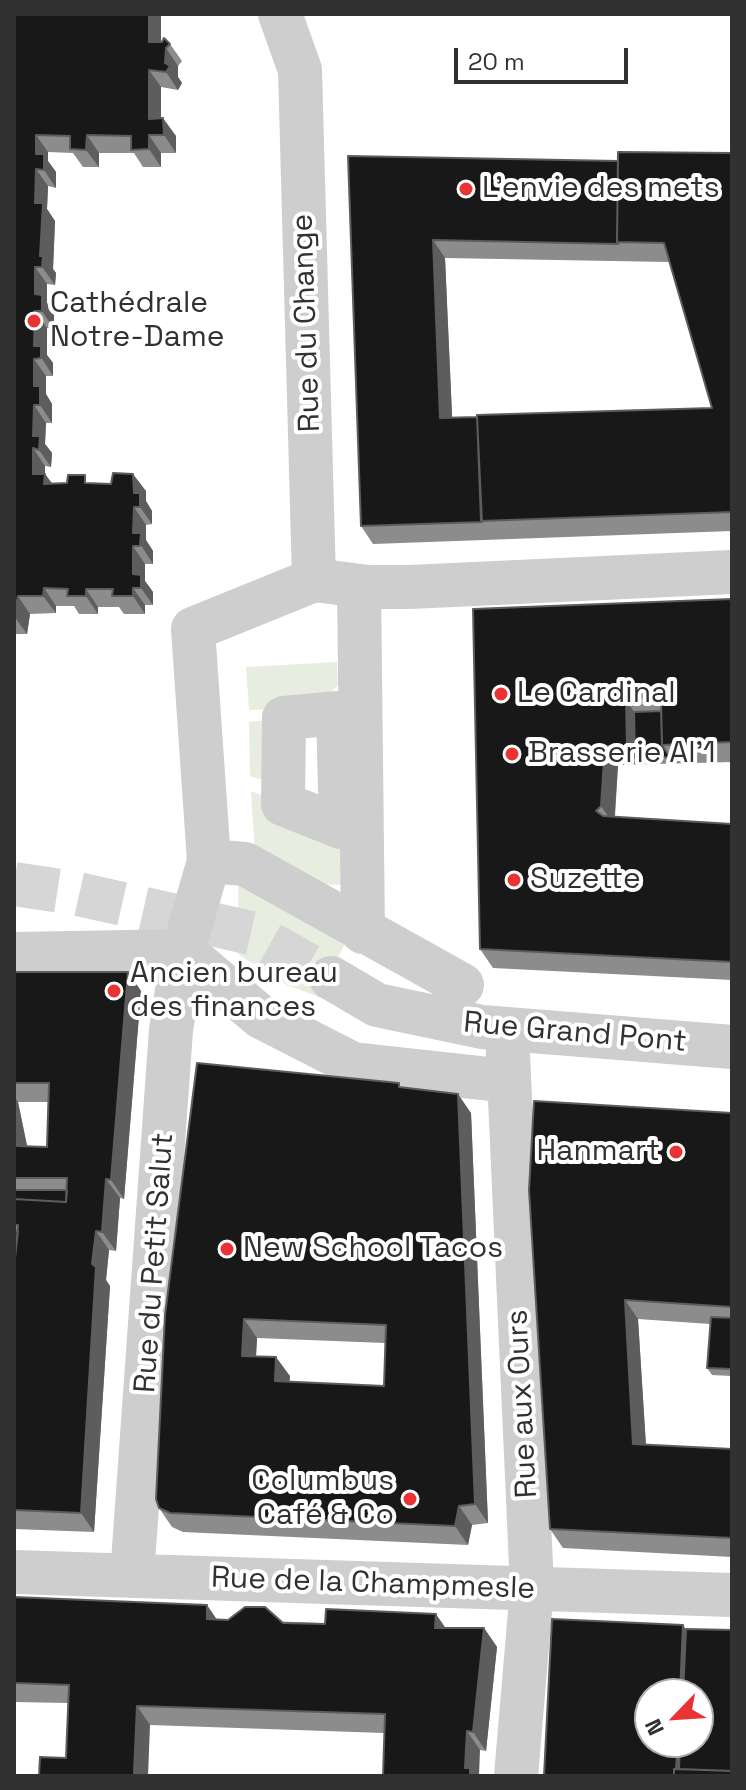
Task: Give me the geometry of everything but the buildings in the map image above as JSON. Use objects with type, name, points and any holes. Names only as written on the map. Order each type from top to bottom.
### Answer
[{"type":"street","name":"Rue du Change","points":[[280,14],[300,70],[314,580]]},
{"type":"street","points":[[462,985],[245,864],[209,861],[193,629],[314,580],[364,586],[732,572]]},
{"type":"street","points":[[363,932],[364,586]]},
{"type":"street","name":"Rue du Petit Salut","points":[[132,1576],[171,1030],[183,951],[209,861]]},
{"type":"street","points":[[14,954],[183,951]]},
{"type":"street","name":"Rue Grand Pont","points":[[183,951],[261,1017],[353,1064],[508,1081]]},
{"type":"street","name":"Rue Grand Pont","points":[[331,978],[377,1005],[507,1032],[732,1047]]},
{"type":"street","name":"Rue aux Ours","points":[[507,1032],[532,1588],[516,1776]]},
{"type":"street","name":"Rue de la Champmesle","points":[[14,1572],[732,1595]]},
{"type":"shaded area","points":[[337,662],[338,686],[311,708],[249,710],[246,667]]},
{"type":"shaded area","points":[[284,718],[284,787],[250,776],[249,722]]},
{"type":"shaded area","points":[[251,791],[341,827],[343,885],[296,883],[255,853]]},
{"type":"shaded area","points":[[238,872],[346,941],[319,997],[287,985],[239,955]]},
{"type":"tunnel","points":[[14,884],[74,893],[251,933],[331,978]]},
{"type":"place","name":"L'envie des mets","points":[[466,189]]},
{"type":"place","name":"Cathédrale Notre-Dame","points":[[34,321]]},
{"type":"place","name":"Le Cardinal","points":[[501,694]]},
{"type":"place","name":"Brasserie Al'1","points":[[512,754]]},
{"type":"place","name":"Suzette","points":[[514,880]]},
{"type":"place","name":"Ancien bureau des finances","points":[[114,991]]},
{"type":"place","name":"Hanmart","points":[[676,1152]]},
{"type":"place","name":"New School Tacos","points":[[227,1249]]},
{"type":"place","name":"Columbus Café & Co","points":[[410,1499]]}]
